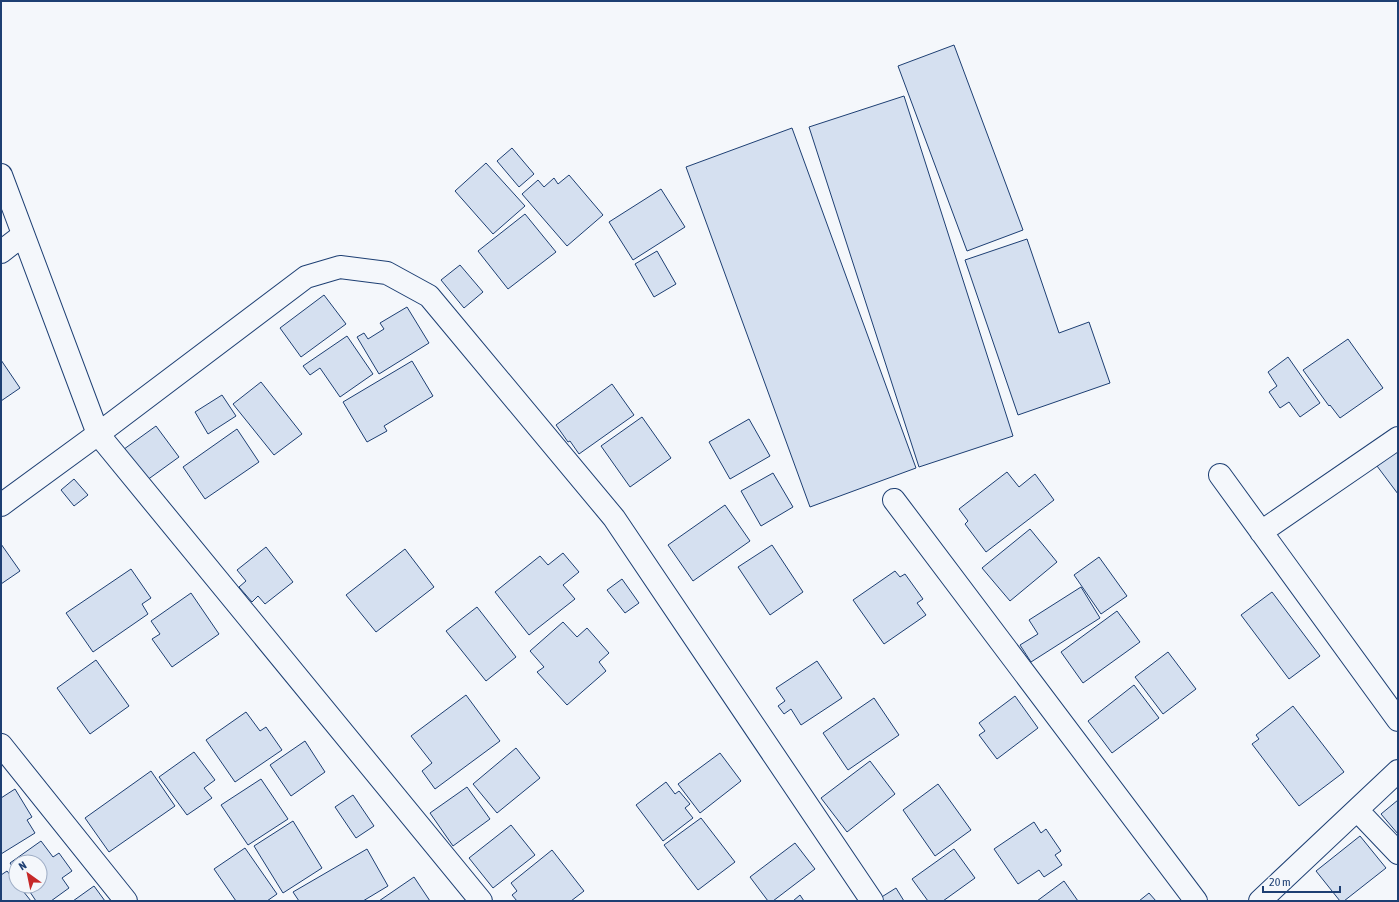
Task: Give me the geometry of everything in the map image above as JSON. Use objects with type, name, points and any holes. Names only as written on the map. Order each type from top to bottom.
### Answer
[{"type":"street","points":[[1,175],[98,434],[480,901]]},
{"type":"street","points":[[1,252],[23,235]]},
{"type":"street","points":[[1,505],[98,434],[306,277],[340,267],[387,273],[429,296],[614,518],[872,901]]},
{"type":"street","points":[[1261,532],[1398,438]]},
{"type":"street","points":[[1220,475],[1398,720]]},
{"type":"street","points":[[894,500],[1196,901]]},
{"type":"street","points":[[1,745],[126,901]]},
{"type":"street","points":[[1260,901],[1398,771]]},
{"type":"street","points":[[1357,810],[1398,853]]},
{"type":"building","points":[[954,45],[1023,230],[967,251],[898,66]]},
{"type":"building","points":[[904,96],[1013,436],[919,467],[809,127]]},
{"type":"building","points":[[792,128],[916,468],[810,507],[686,167]]},
{"type":"building","points":[[512,148],[534,174],[519,187],[497,161]]},
{"type":"building","points":[[486,163],[525,206],[493,234],[455,191]]},
{"type":"building","points":[[569,175],[603,215],[567,246],[522,194],[538,180],[544,187],[554,178],[558,184]]},
{"type":"building","points":[[661,189],[685,227],[633,260],[609,222]]},
{"type":"building","points":[[525,214],[556,252],[508,289],[478,251]]},
{"type":"building","points":[[1027,239],[1059,333],[1089,322],[1110,383],[1018,415],[965,260]]},
{"type":"building","points":[[657,251],[676,284],[654,297],[635,264]]},
{"type":"building","points":[[460,265],[483,292],[464,308],[441,280]]},
{"type":"building","points":[[324,295],[346,324],[301,357],[280,328]]},
{"type":"building","points":[[407,307],[429,343],[379,374],[357,337],[364,333],[368,339],[384,329],[380,323]]},
{"type":"building","points":[[347,336],[373,374],[340,397],[320,368],[310,375],[303,366]]},
{"type":"building","points":[[1348,339],[1383,388],[1340,418],[1330,405],[1329,406],[1303,370]]},
{"type":"building","points":[[1288,357],[1320,403],[1300,417],[1289,402],[1280,408],[1269,392],[1277,386],[1268,372]]},
{"type":"building","points":[[1,360],[20,388],[1,401]]},
{"type":"building","points":[[412,361],[433,396],[384,426],[387,431],[367,442],[343,402]]},
{"type":"building","points":[[261,382],[302,434],[274,455],[233,404]]},
{"type":"building","points":[[612,384],[634,415],[579,454],[556,425]]},
{"type":"building","points":[[222,395],[236,416],[208,434],[195,412]]},
{"type":"building","points":[[642,417],[671,458],[630,487],[601,446]]},
{"type":"building","points":[[749,419],[770,456],[730,479],[709,442]]},
{"type":"building","points":[[156,426],[179,457],[143,483],[120,452]]},
{"type":"building","points":[[237,429],[259,462],[205,499],[183,467]]},
{"type":"building","points":[[1398,450],[1398,494],[1377,466]]},
{"type":"building","points":[[1007,472],[1019,487],[1035,474],[1054,500],[986,552],[965,524],[968,521],[959,509]]},
{"type":"building","points":[[773,473],[793,507],[761,526],[741,491]]},
{"type":"building","points":[[74,479],[88,495],[74,506],[61,490]]},
{"type":"building","points":[[725,505],[750,541],[693,581],[668,545]]},
{"type":"building","points":[[1030,529],[1057,562],[1010,601],[982,568]]},
{"type":"building","points":[[1,544],[20,571],[1,584]]},
{"type":"building","points":[[772,545],[803,592],[770,615],[738,567]]},
{"type":"building","points":[[266,547],[293,582],[265,604],[258,596],[252,602],[239,587],[246,581],[237,570]]},
{"type":"building","points":[[405,549],[434,587],[376,632],[346,595]]},
{"type":"building","points":[[563,553],[579,572],[563,585],[575,599],[529,635],[495,592],[540,556],[548,565]]},
{"type":"building","points":[[1099,557],[1127,596],[1101,614],[1074,575]]},
{"type":"building","points":[[131,569],[151,598],[142,604],[148,614],[93,652],[66,613]]},
{"type":"building","points":[[895,571],[900,577],[905,574],[923,599],[917,603],[926,615],[884,644],[853,600]]},
{"type":"building","points":[[622,579],[639,603],[625,613],[607,590]]},
{"type":"building","points":[[1081,587],[1100,618],[1031,662],[1020,645],[1038,634],[1029,620]]},
{"type":"building","points":[[1272,592],[1320,656],[1289,679],[1241,615]]},
{"type":"building","points":[[191,593],[219,634],[172,667],[152,639],[160,634],[151,621]]},
{"type":"building","points":[[477,607],[516,657],[486,681],[446,631]]},
{"type":"building","points":[[1117,611],[1140,642],[1083,683],[1061,652]]},
{"type":"building","points":[[563,622],[577,637],[587,628],[609,653],[599,662],[606,671],[567,705],[537,672],[544,667],[530,651]]},
{"type":"building","points":[[1168,652],[1196,689],[1163,714],[1135,677]]},
{"type":"building","points":[[96,660],[129,706],[90,734],[57,688]]},
{"type":"building","points":[[817,661],[842,698],[801,725],[791,709],[784,714],[778,706],[785,701],[776,688]]},
{"type":"building","points":[[1134,685],[1159,718],[1112,753],[1088,721]]},
{"type":"building","points":[[466,695],[500,741],[435,789],[422,771],[432,763],[411,736]]},
{"type":"building","points":[[1015,696],[1038,728],[997,759],[979,735],[985,731],[979,723]]},
{"type":"building","points":[[874,698],[899,735],[848,770],[823,733]]},
{"type":"building","points":[[1293,706],[1344,772],[1299,806],[1252,744],[1259,739],[1256,735]]},
{"type":"building","points":[[246,712],[260,731],[266,727],[282,750],[235,782],[206,740]]},
{"type":"building","points":[[305,741],[325,772],[291,796],[270,765]]},
{"type":"building","points":[[516,748],[540,778],[497,813],[473,784]]},
{"type":"building","points":[[194,752],[215,780],[204,788],[212,798],[187,815],[159,777]]},
{"type":"building","points":[[720,753],[741,781],[700,813],[678,784]]},
{"type":"building","points":[[870,761],[895,794],[847,832],[821,798]]},
{"type":"building","points":[[151,771],[175,806],[109,852],[85,818]]},
{"type":"building","points":[[261,779],[288,819],[248,845],[221,805]]},
{"type":"building","points":[[666,782],[675,794],[679,791],[690,804],[685,808],[693,818],[663,841],[636,805]]},
{"type":"building","points":[[938,784],[971,830],[935,856],[903,810]]},
{"type":"building","points":[[467,787],[490,819],[453,846],[430,813]]},
{"type":"building","points":[[15,789],[32,817],[27,820],[35,833],[1,854],[1,798]]},
{"type":"building","points":[[353,795],[374,826],[356,838],[335,807]]},
{"type":"building","points":[[1398,800],[1398,834],[1381,814]]},
{"type":"building","points":[[701,818],[735,862],[698,890],[664,845]]},
{"type":"building","points":[[293,821],[322,868],[283,893],[254,846]]},
{"type":"building","points":[[1034,822],[1041,833],[1046,829],[1061,851],[1055,855],[1062,865],[1044,877],[1039,870],[1018,884],[994,849]]},
{"type":"building","points":[[511,825],[535,855],[493,888],[469,858]]},
{"type":"building","points":[[1360,836],[1386,868],[1344,901],[1340,901],[1316,871]]},
{"type":"building","points":[[41,841],[53,857],[59,853],[72,871],[62,878],[69,888],[51,901],[36,901],[31,894],[48,894],[48,854],[23,854]]},
{"type":"building","points":[[795,843],[815,869],[773,901],[768,901],[750,877]]},
{"type":"building","points":[[245,848],[277,894],[267,901],[236,901],[214,869]]},
{"type":"building","points":[[367,849],[388,886],[363,901],[299,901],[293,892]]},
{"type":"building","points":[[954,849],[975,878],[943,901],[928,901],[912,879]]},
{"type":"building","points":[[552,850],[584,891],[571,901],[517,901],[512,895],[517,891],[511,883]]},
{"type":"building","points":[[7,871],[8,872],[8,894],[25,894],[31,901],[1,901],[1,875]]},
{"type":"building","points":[[414,877],[430,901],[379,901]]},
{"type":"building","points":[[1064,881],[1078,901],[1037,901]]},
{"type":"building","points":[[94,886],[105,901],[73,901]]},
{"type":"building","points":[[896,888],[904,901],[882,901],[880,898]]},
{"type":"building","points":[[1149,893],[1156,901],[1139,901]]},
{"type":"building","points":[[800,895],[804,901],[793,901]]}]
